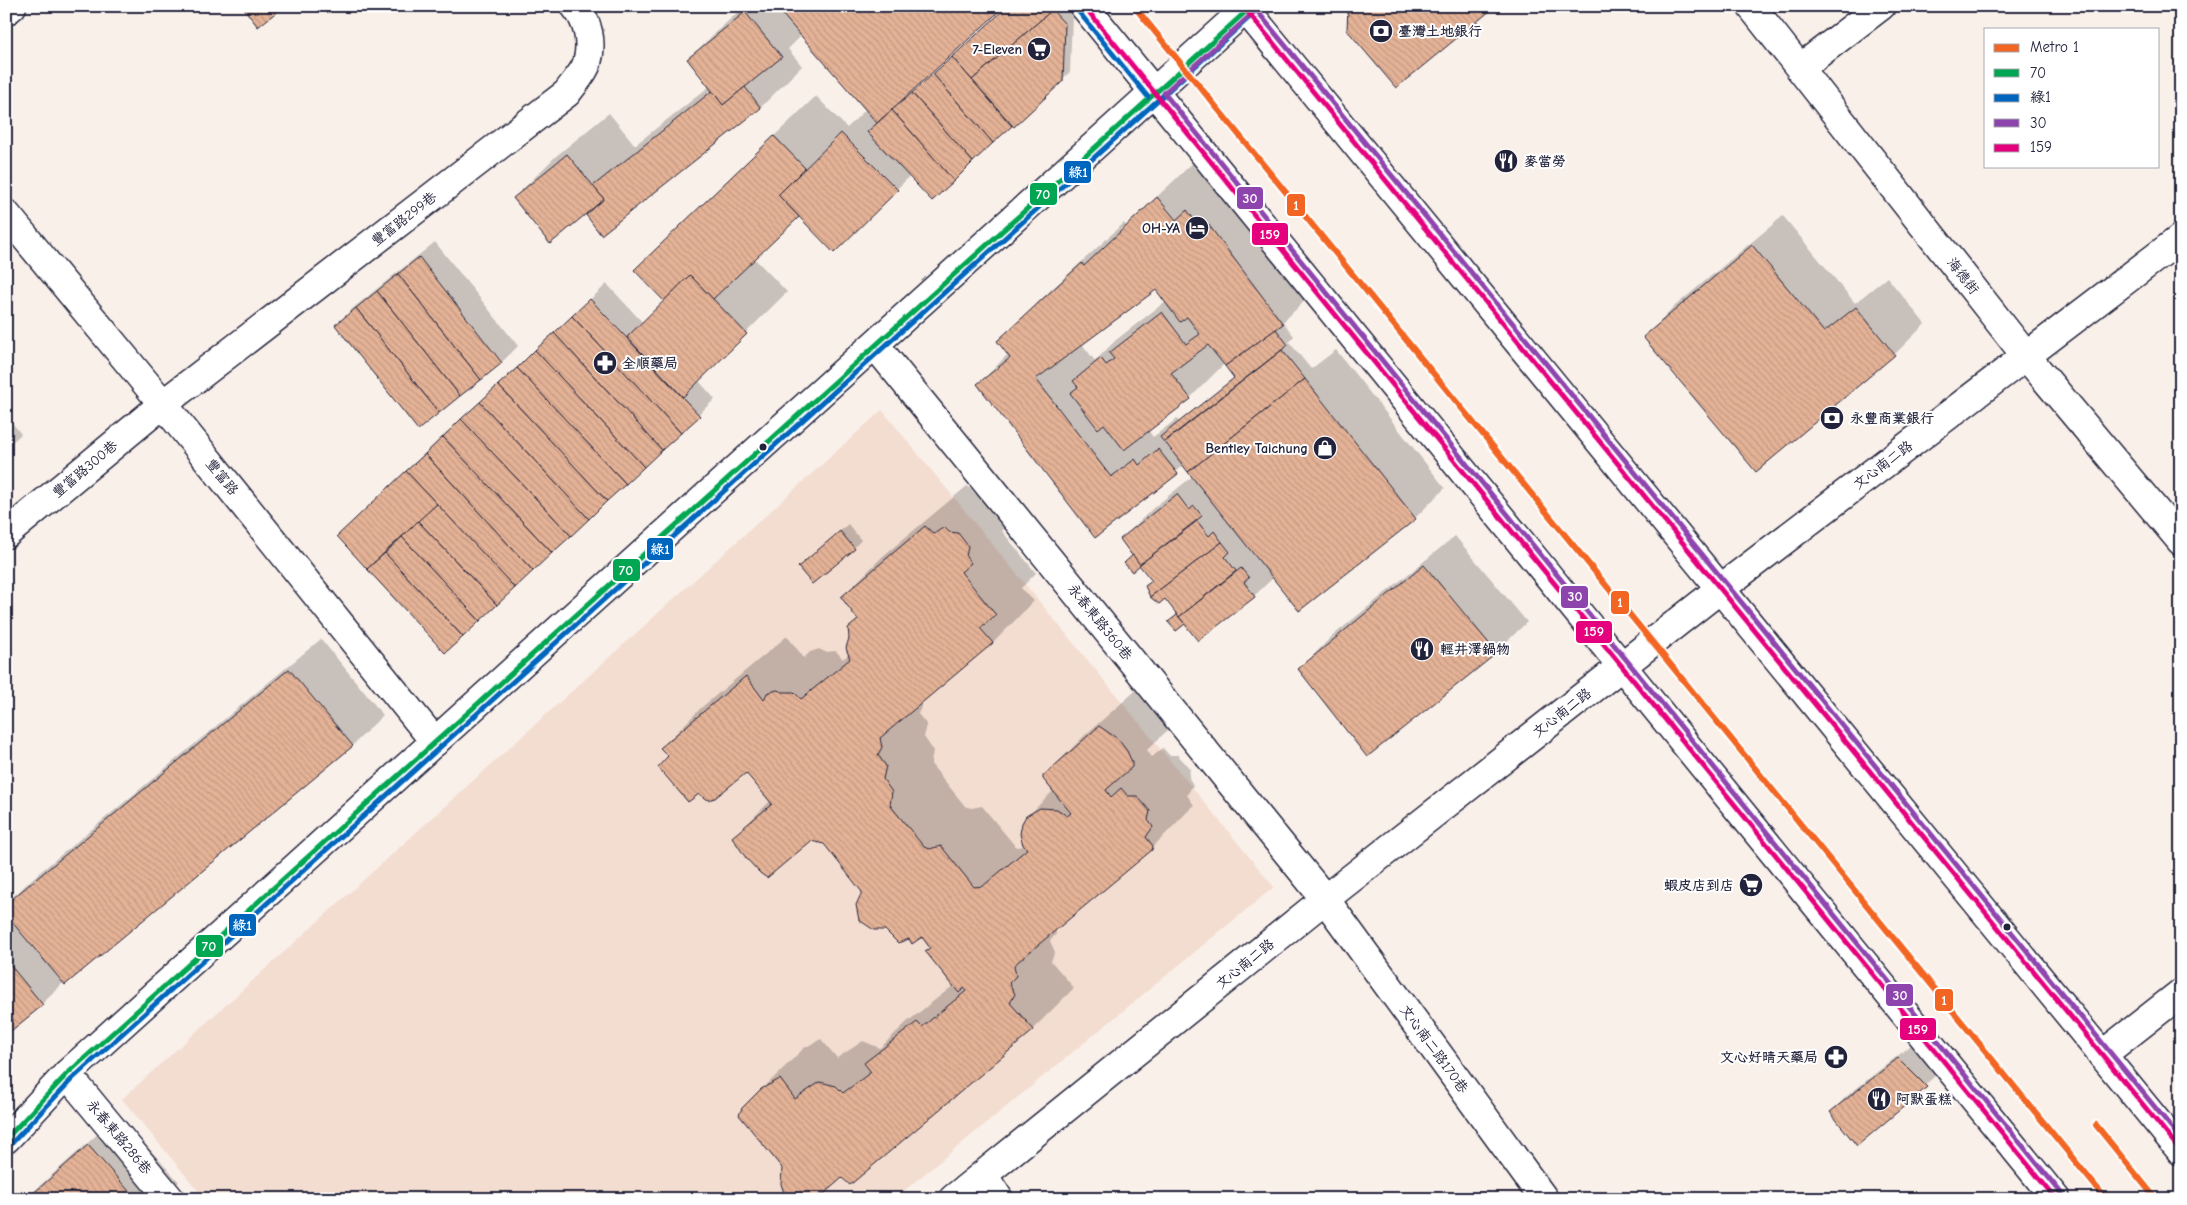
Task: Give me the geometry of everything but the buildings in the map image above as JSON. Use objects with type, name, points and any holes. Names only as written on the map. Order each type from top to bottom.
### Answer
[{"type":"street","points":[[6,11],[12,6]]},
{"type":"street","name":"豐富路299巷","points":[[164,404],[567,93],[587,64],[590,42],[584,16],[575,6]]},
{"type":"street","points":[[1084,6],[2056,1199]]},
{"type":"street","name":"海德街","points":[[1751,6],[2026,356],[2181,541]]},
{"type":"street","points":[[1800,68],[1881,6]]},
{"type":"street","points":[[6,1139],[67,1074],[1247,7],[1720,589],[2181,1151]]},
{"type":"street","name":"豐富路","points":[[6,214],[164,404],[435,742]]},
{"type":"street","name":"文心南二路","points":[[953,1199],[1325,899],[1720,589],[2181,238]]},
{"type":"street","name":"永春東路360巷","points":[[875,345],[1325,899]]},
{"type":"street","name":"豐富路300巷","points":[[6,534],[164,404]]},
{"type":"street","name":"文心南二路170巷","points":[[1325,899],[1544,1199]]},
{"type":"street","points":[[2102,1055],[2181,993]]},
{"type":"street","name":"永春東路286巷","points":[[67,1074],[170,1199]]},
{"type":"street","points":[[983,1175],[999,1199]]},
{"type":"shaded area","points":[[882,410],[1274,887],[894,1199],[205,1199],[122,1099]]},
{"type":"metro line","name":"1","points":[[1134,6],[2106,1199]]},
{"type":"metro line","name":"1","points":[[2096,1125],[2156,1199]]},
{"type":"transit line","name":"159","points":[[1084,6],[2056,1199]]},
{"type":"transit line","name":"159","points":[[1243,6],[2181,1151]]},
{"type":"transit line","name":"70","points":[[6,1139],[67,1074],[1252,6]]},
{"type":"transit line","name":"綠1","points":[[11,1144],[72,1079],[1251,16],[1252,6]]},
{"type":"transit line","name":"30","points":[[1253,6],[2181,1139]]},
{"type":"transit line","name":"綠1","points":[[1078,11],[1148,97]]},
{"type":"transit line","name":"30","points":[[1254,12],[1164,93],[2062,1194]]},
{"type":"place","name":"臺灣土地銀行","points":[[1381,31]]},
{"type":"place","name":"7-Eleven","points":[[1039,49]]},
{"type":"place","name":"麥當勞","points":[[1506,161]]},
{"type":"place","name":"OH-YA","points":[[1197,228]]},
{"type":"place","name":"全順藥局","points":[[605,363]]},
{"type":"place","name":"永豐商業銀行","points":[[1832,418]]},
{"type":"place","name":"Bentley Taichung","points":[[1325,448]]},
{"type":"place","name":"輕井澤鍋物","points":[[1422,649]]},
{"type":"place","name":"蝦皮店到店","points":[[1751,885]]},
{"type":"place","name":"文心好晴天藥局","points":[[1836,1057]]},
{"type":"place","name":"阿默蛋糕","points":[[1879,1099]]}]
